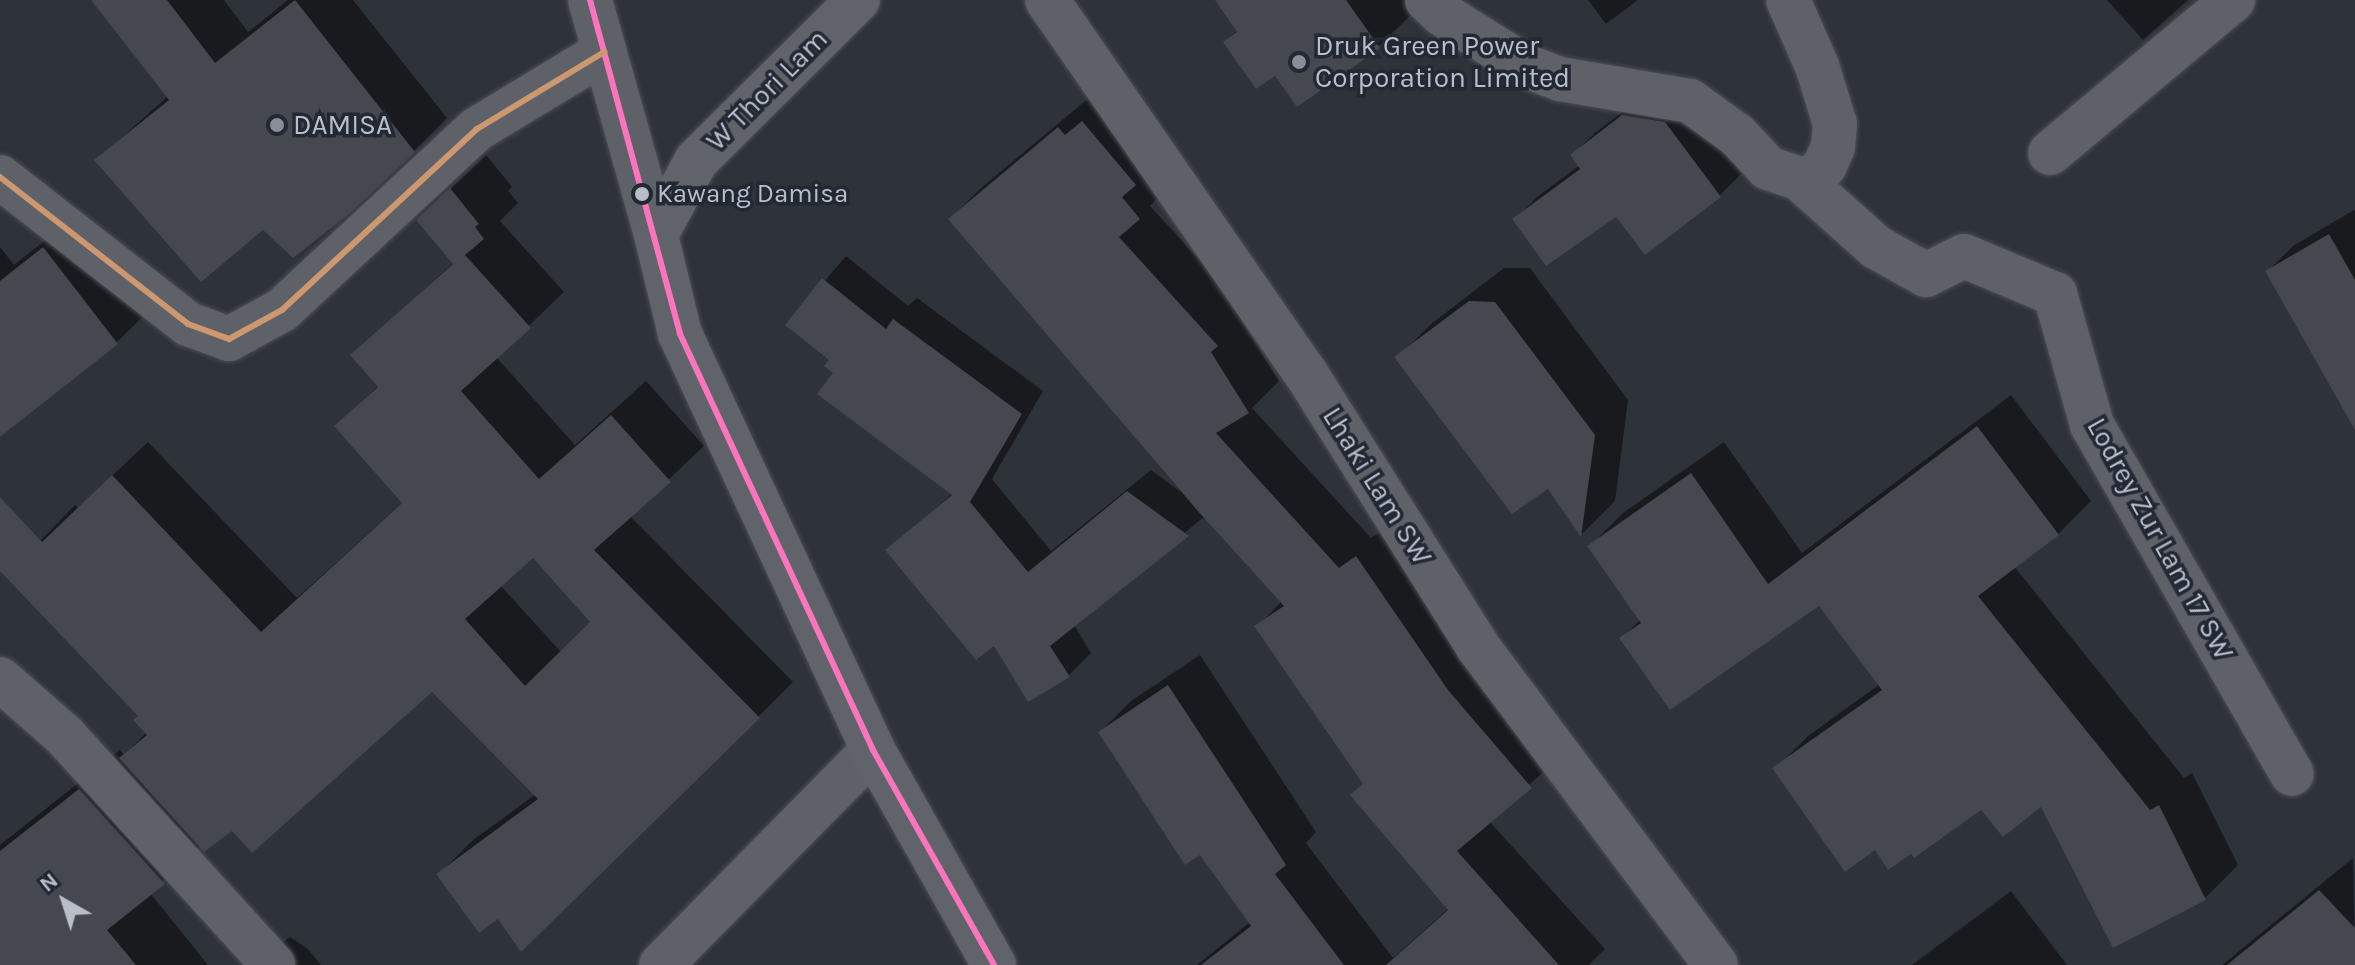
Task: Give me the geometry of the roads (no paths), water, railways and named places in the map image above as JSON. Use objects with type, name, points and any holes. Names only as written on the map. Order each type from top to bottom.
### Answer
[{"type":"main road","name":"W Thori Lam","points":[[656,235],[696,161],[858,0]]},
{"type":"main road","points":[[656,235],[680,334],[873,750],[994,965]]},
{"type":"street","points":[[590,0],[656,235]]},
{"type":"street","name":"Lhaki Lam SW","points":[[1047,0],[1305,372],[1478,647],[1716,965]]},
{"type":"street","points":[[1427,0],[1442,14],[1523,65],[1560,79],[1690,101],[1726,126],[1768,168],[1800,179],[1814,177],[1825,165],[1833,147],[1835,124],[1817,66],[1788,0]]},
{"type":"street","points":[[2050,153],[2233,0]]},
{"type":"street","points":[[0,177],[188,324],[229,339],[282,310],[477,129],[604,52]]},
{"type":"street","name":"Lodrey Zur Lam 17 SW","points":[[1800,179],[1876,247],[1926,275],[1964,256],[2055,294],[2092,425],[2292,774]]},
{"type":"street","points":[[0,679],[64,735],[273,965]]},
{"type":"street","points":[[661,965],[873,750]]},
{"type":"place","name":"Druk Green Power Corporation Limited","points":[[1299,62]]},
{"type":"place","name":"DAMISA","points":[[277,125]]},
{"type":"place","name":"Kawang Damisa","points":[[642,194]]}]
